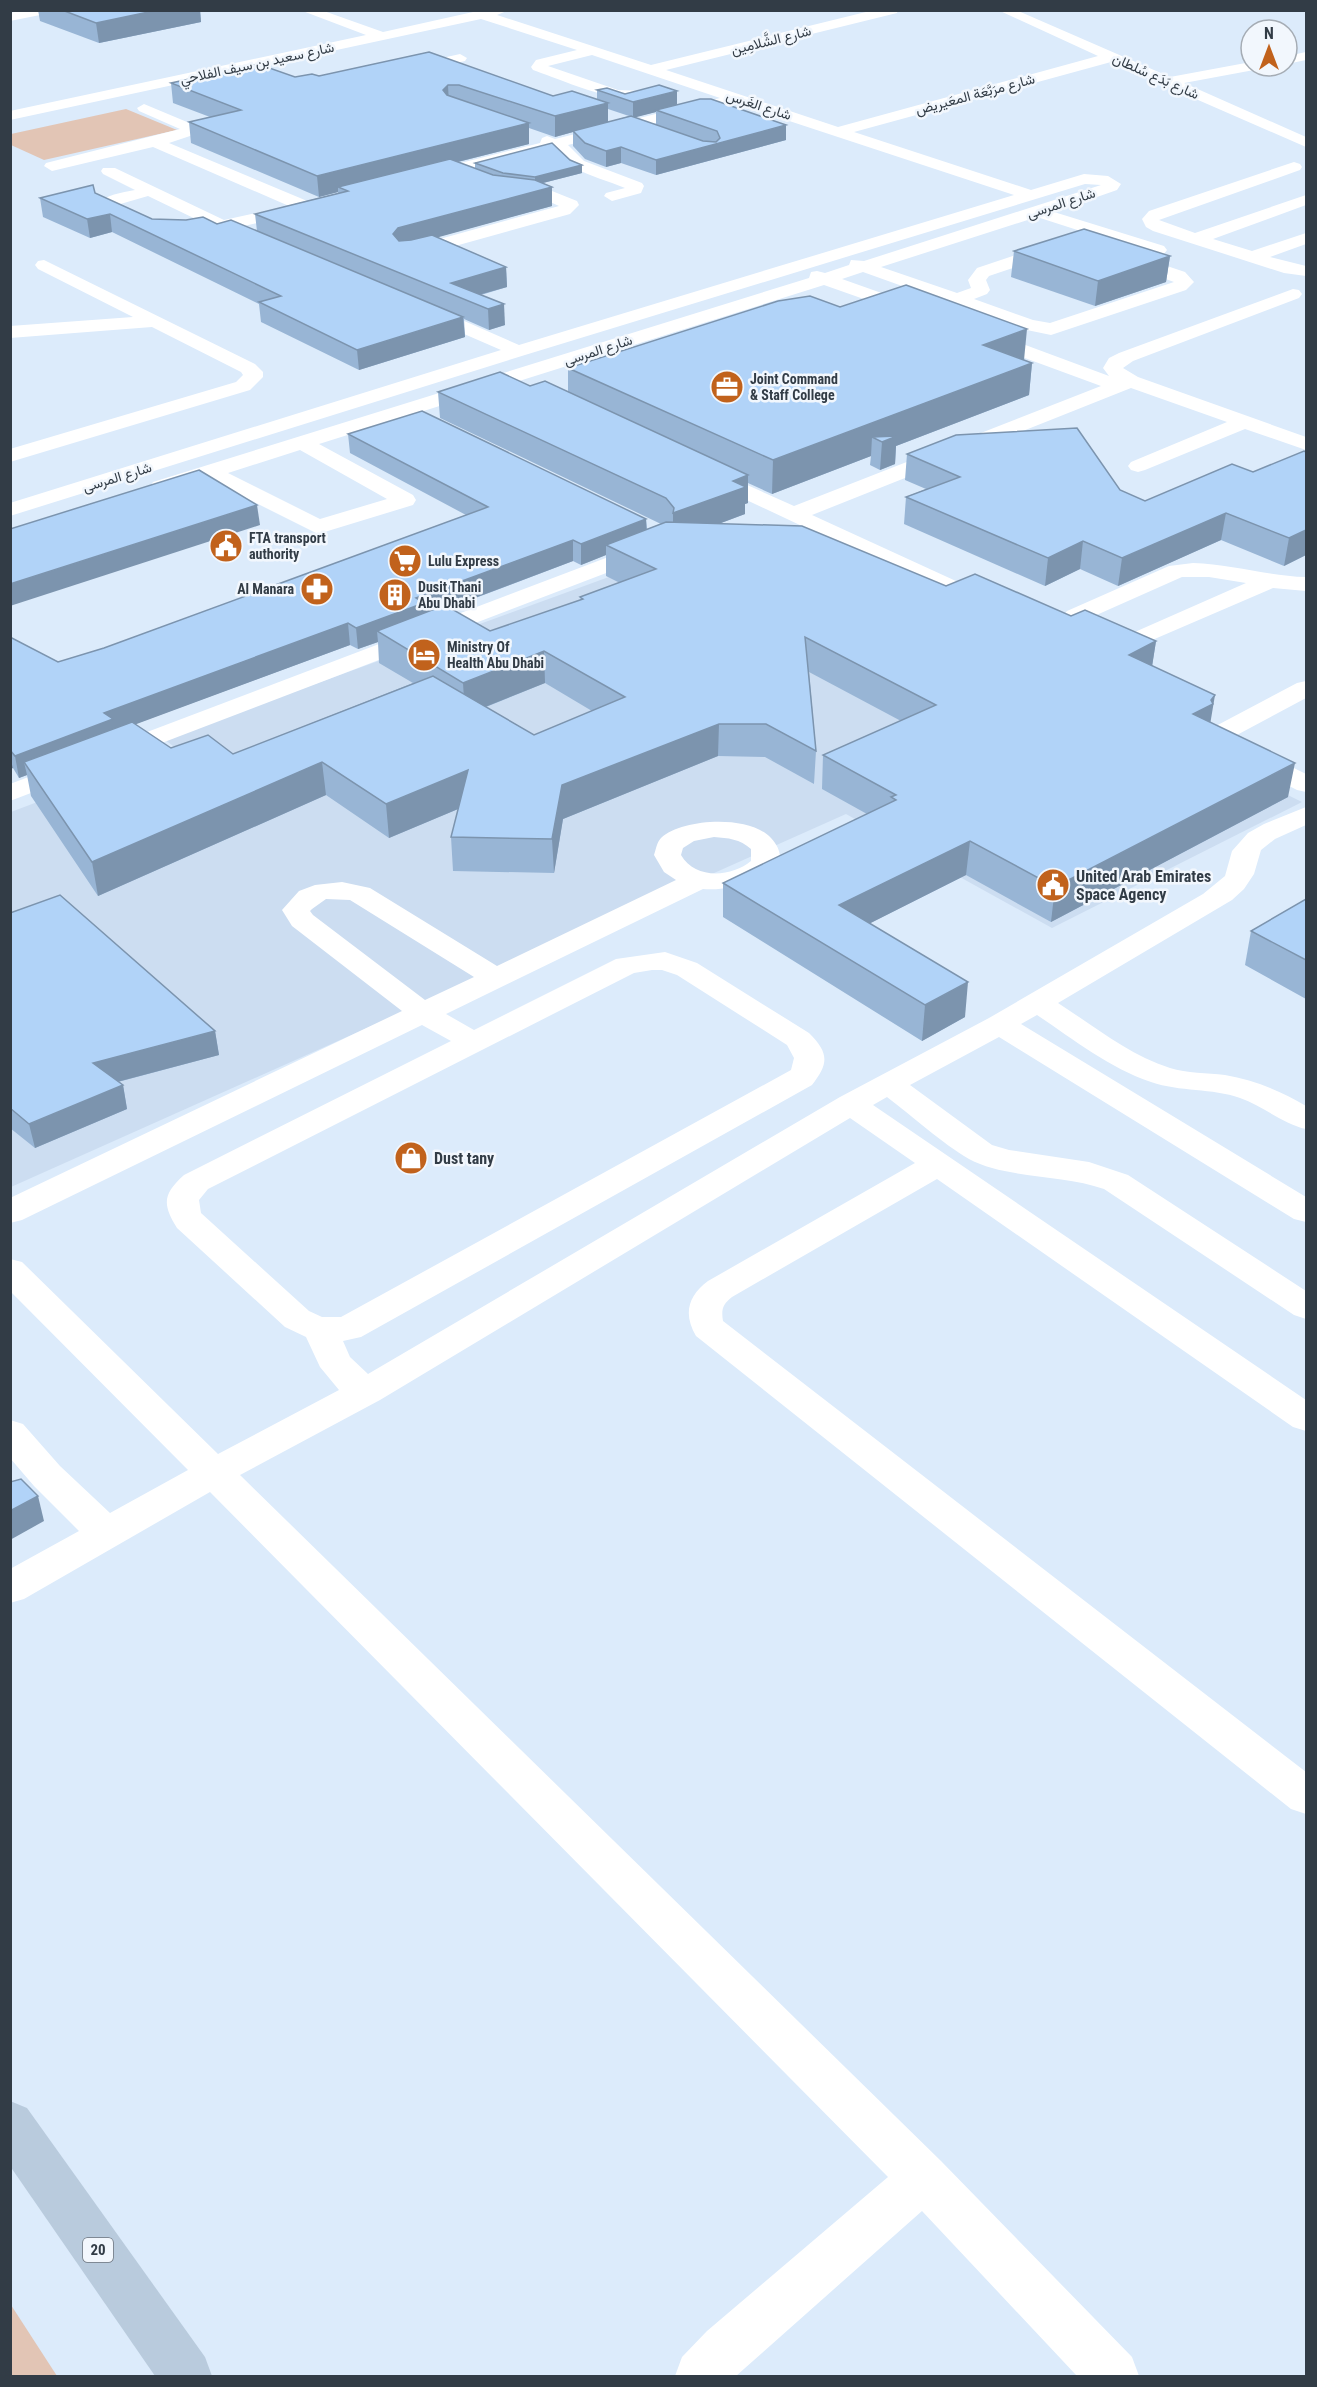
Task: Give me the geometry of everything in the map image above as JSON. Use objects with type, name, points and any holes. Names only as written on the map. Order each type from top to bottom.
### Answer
[{"type":"main road","name":"20","points":[[10,2124],[186,2376]]},
{"type":"street","points":[[10,17],[45,10]]},
{"type":"street","points":[[306,10],[382,36]]},
{"type":"street","name":"شارع سعيد بن سيف الفلاحي","points":[[10,116],[503,10]]},
{"type":"street","name":"شارع الشَّلامِين","points":[[650,70],[892,10]]},
{"type":"street","name":"شارع بَدَع سُلطان","points":[[1004,10],[1306,142]]},
{"type":"street","name":"شارع الغَرس","points":[[483,15],[839,131],[1177,256]]},
{"type":"street","points":[[593,51],[540,63],[537,67],[616,94],[636,96],[692,84]]},
{"type":"street","name":"شارع مرَبَّعَة المعَيريض","points":[[839,131],[1112,57]]},
{"type":"street","points":[[396,72],[460,62]]},
{"type":"street","points":[[1169,82],[1239,69]]},
{"type":"street","points":[[924,97],[942,103]]},
{"type":"street","points":[[407,181],[736,98]]},
{"type":"street","points":[[52,166],[154,142],[194,130],[144,108]]},
{"type":"street","points":[[610,117],[654,132]]},
{"type":"street","points":[[532,136],[566,150],[569,157],[579,164],[636,186],[635,190],[612,196]]},
{"type":"street","points":[[154,142],[312,206],[176,234]]},
{"type":"street","points":[[1294,167],[1155,215],[1150,219],[1159,227],[1290,269],[1306,271]]},
{"type":"street","points":[[406,254],[564,210],[571,205],[542,192],[505,191],[452,170]]},
{"type":"street","points":[[109,171],[248,238]]},
{"type":"street","points":[[146,227],[105,205],[116,199],[149,191]]},
{"type":"street","points":[[1195,238],[1306,200]]},
{"type":"street","name":"شارع المرسى","points":[[15,508],[833,255],[1036,204]]},
{"type":"street","name":"شارع المرسى","points":[[143,493],[861,266],[1036,204]]},
{"type":"street","points":[[1253,257],[1306,237]]},
{"type":"street","points":[[833,255],[956,300],[1036,327],[1051,329],[1180,286],[1185,282],[1179,276],[1078,244],[1063,245],[983,272],[977,280],[981,291],[956,300]]},
{"type":"street","points":[[1196,257],[1223,248]]},
{"type":"street","points":[[10,456],[243,386],[253,377],[253,372],[248,368],[44,265]]},
{"type":"street","points":[[793,267],[934,318]]},
{"type":"street","points":[[1262,284],[1300,296]]},
{"type":"street","points":[[1125,384],[1113,368],[1116,362],[1300,296]]},
{"type":"street","points":[[411,304],[518,351]]},
{"type":"street","points":[[852,310],[902,306]]},
{"type":"street","points":[[10,332],[157,321]]},
{"type":"street","points":[[556,363],[560,356],[634,332],[633,328],[615,321]]},
{"type":"street","points":[[967,330],[1306,444]]},
{"type":"street","points":[[794,514],[1125,384]]},
{"type":"street","points":[[375,397],[437,426]]},
{"type":"street","points":[[1138,466],[1245,422]]},
{"type":"street","points":[[210,472],[318,527],[405,500],[302,443]]},
{"type":"street","points":[[687,464],[961,592]]},
{"type":"street","points":[[15,508],[43,524]]},
{"type":"street","points":[[10,793],[655,547],[661,538],[649,530]]},
{"type":"street","points":[[1075,616],[1177,571],[1190,568],[1211,569],[1268,582],[1306,584]]},
{"type":"street","points":[[1136,640],[1268,582]]},
{"type":"street","points":[[1306,688],[1221,733],[1226,743],[1232,747],[1306,784]]},
{"type":"street","points":[[10,1588],[213,1473],[367,1391],[851,1104],[1000,1024],[1214,900],[1232,886],[1242,870],[1245,852],[1253,843],[1270,831],[1302,822]]},
{"type":"street","points":[[10,1212],[699,880]]},
{"type":"street","points":[[474,1042],[423,1013],[302,920],[296,910],[304,899],[321,891],[341,889],[360,894],[496,978]]},
{"type":"street","points":[[652,961],[665,962],[687,969],[798,1039],[807,1048],[811,1058],[809,1069],[801,1078],[349,1328],[322,1330],[310,1328],[297,1319],[189,1220],[182,1211],[181,1201],[185,1191],[196,1182],[626,966],[652,961]]},
{"type":"street","points":[[1037,1002],[1141,1068],[1186,1081],[1233,1087],[1257,1093],[1279,1102],[1306,1119]]},
{"type":"street","points":[[1000,1024],[1306,1211]]},
{"type":"street","points":[[888,1083],[981,1152],[1005,1160],[1089,1172],[1116,1182],[1306,1307]]},
{"type":"street","points":[[851,1104],[1306,1418]]},
{"type":"street","points":[[937,1165],[720,1289],[710,1297],[705,1307],[704,1317],[708,1328],[1306,1796]]},
{"type":"street","points":[[10,1270],[924,2178],[1113,2376]]},
{"type":"street","points":[[322,1330],[329,1355],[338,1368],[351,1381],[367,1391]]},
{"type":"street","points":[[10,1433],[34,1483],[106,1533]]},
{"type":"street","points":[[701,2376],[725,2349],[924,2178]]},
{"type":"shaded area","points":[[126,109],[177,130],[44,160],[11,145],[11,134]]},
{"type":"shaded area","points":[[746,527],[1302,802],[1052,928],[846,814],[11,1187],[11,812],[177,749],[164,739]]},
{"type":"shaded area","points":[[11,2305],[57,2376],[11,2376]]},
{"type":"building","points":[[62,10],[158,10],[96,23]]},
{"type":"building","points":[[429,52],[553,96],[572,91],[608,103],[555,116],[459,85],[448,85],[443,90],[447,95],[529,123],[317,176],[189,122],[241,110],[171,83],[258,64],[295,77],[312,74],[319,76]]},
{"type":"building","points":[[659,85],[677,91],[633,102],[597,90],[607,88],[625,94]]},
{"type":"building","points":[[700,99],[711,99],[786,125],[656,160],[621,147],[606,151],[585,143],[573,131],[631,116],[703,141],[716,142],[720,138],[717,131],[656,110]]},
{"type":"building","points":[[552,143],[570,160],[582,165],[535,177],[503,173],[475,163]]},
{"type":"building","points":[[450,159],[493,175],[535,180],[552,187],[398,228],[393,234],[399,241],[432,235],[506,267],[451,283],[504,304],[488,309],[255,214],[348,191],[338,187]]},
{"type":"building","points":[[93,185],[95,193],[152,219],[186,220],[203,217],[217,224],[231,220],[463,317],[357,350],[259,302],[281,296],[110,214],[87,219],[40,198]]},
{"type":"building","points":[[1084,229],[1170,256],[1098,281],[1014,251]]},
{"type":"building","points":[[906,285],[1027,329],[983,345],[1032,363],[773,460],[568,368],[778,301],[810,296],[840,307]]},
{"type":"building","points":[[500,372],[530,386],[545,381],[748,475],[733,481],[746,487],[673,513],[674,508],[666,498],[438,392]]},
{"type":"building","name":"Dusit Thani Abu Dhabi","points":[[422,411],[646,519],[581,544],[573,540],[416,598],[424,603],[356,628],[348,623],[104,713],[113,719],[15,756],[10,750],[10,637],[58,662],[104,648],[488,507],[348,434]]},
{"type":"building","points":[[1077,428],[1120,490],[1145,501],[1232,464],[1253,472],[1304,451],[1306,452],[1306,530],[1289,538],[1226,513],[1122,558],[1083,541],[1048,558],[906,497],[960,477],[907,454],[956,435]]},
{"type":"building","points":[[897,436],[882,442],[872,437]]},
{"type":"building","points":[[199,470],[257,505],[10,584],[10,529]]},
{"type":"building","points":[[666,522],[802,526],[946,586],[975,574],[1071,616],[1085,610],[1156,641],[1129,655],[1215,695],[1211,700],[1213,704],[1193,714],[1295,763],[1055,887],[970,841],[839,905],[968,982],[925,1005],[723,883],[896,800],[891,797],[896,795],[823,755],[936,705],[805,637],[816,751],[766,724],[719,724],[562,785],[552,839],[451,837],[468,770],[386,804],[322,762],[92,862],[24,762],[132,722],[171,748],[208,735],[233,754],[433,676],[534,735],[625,697],[544,651],[463,683],[377,631],[445,605],[490,631],[583,599],[580,597],[656,569],[606,545]]},
{"type":"building","points":[[60,895],[215,1031],[93,1063],[123,1085],[29,1124],[10,1108],[10,913]]},
{"type":"building","points":[[1306,899],[1306,960],[1251,931]]},
{"type":"building","points":[[21,1479],[38,1496],[10,1511],[10,1482]]},
{"type":"place","name":"Joint Command & Staff College","points":[[727,387]]},
{"type":"place","name":"FTA transport authority","points":[[226,546]]},
{"type":"place","name":"Lulu Express","points":[[405,561]]},
{"type":"place","name":"Al Manara","points":[[317,589]]},
{"type":"place","name":"Dusit Thani Abu Dhabi","points":[[395,595]]},
{"type":"place","name":"Ministry Of Health Abu Dhabi","points":[[424,655]]},
{"type":"place","name":"United Arab Emirates Space Agency","points":[[1053,885]]},
{"type":"place","name":"Dust tany","points":[[411,1158]]}]
